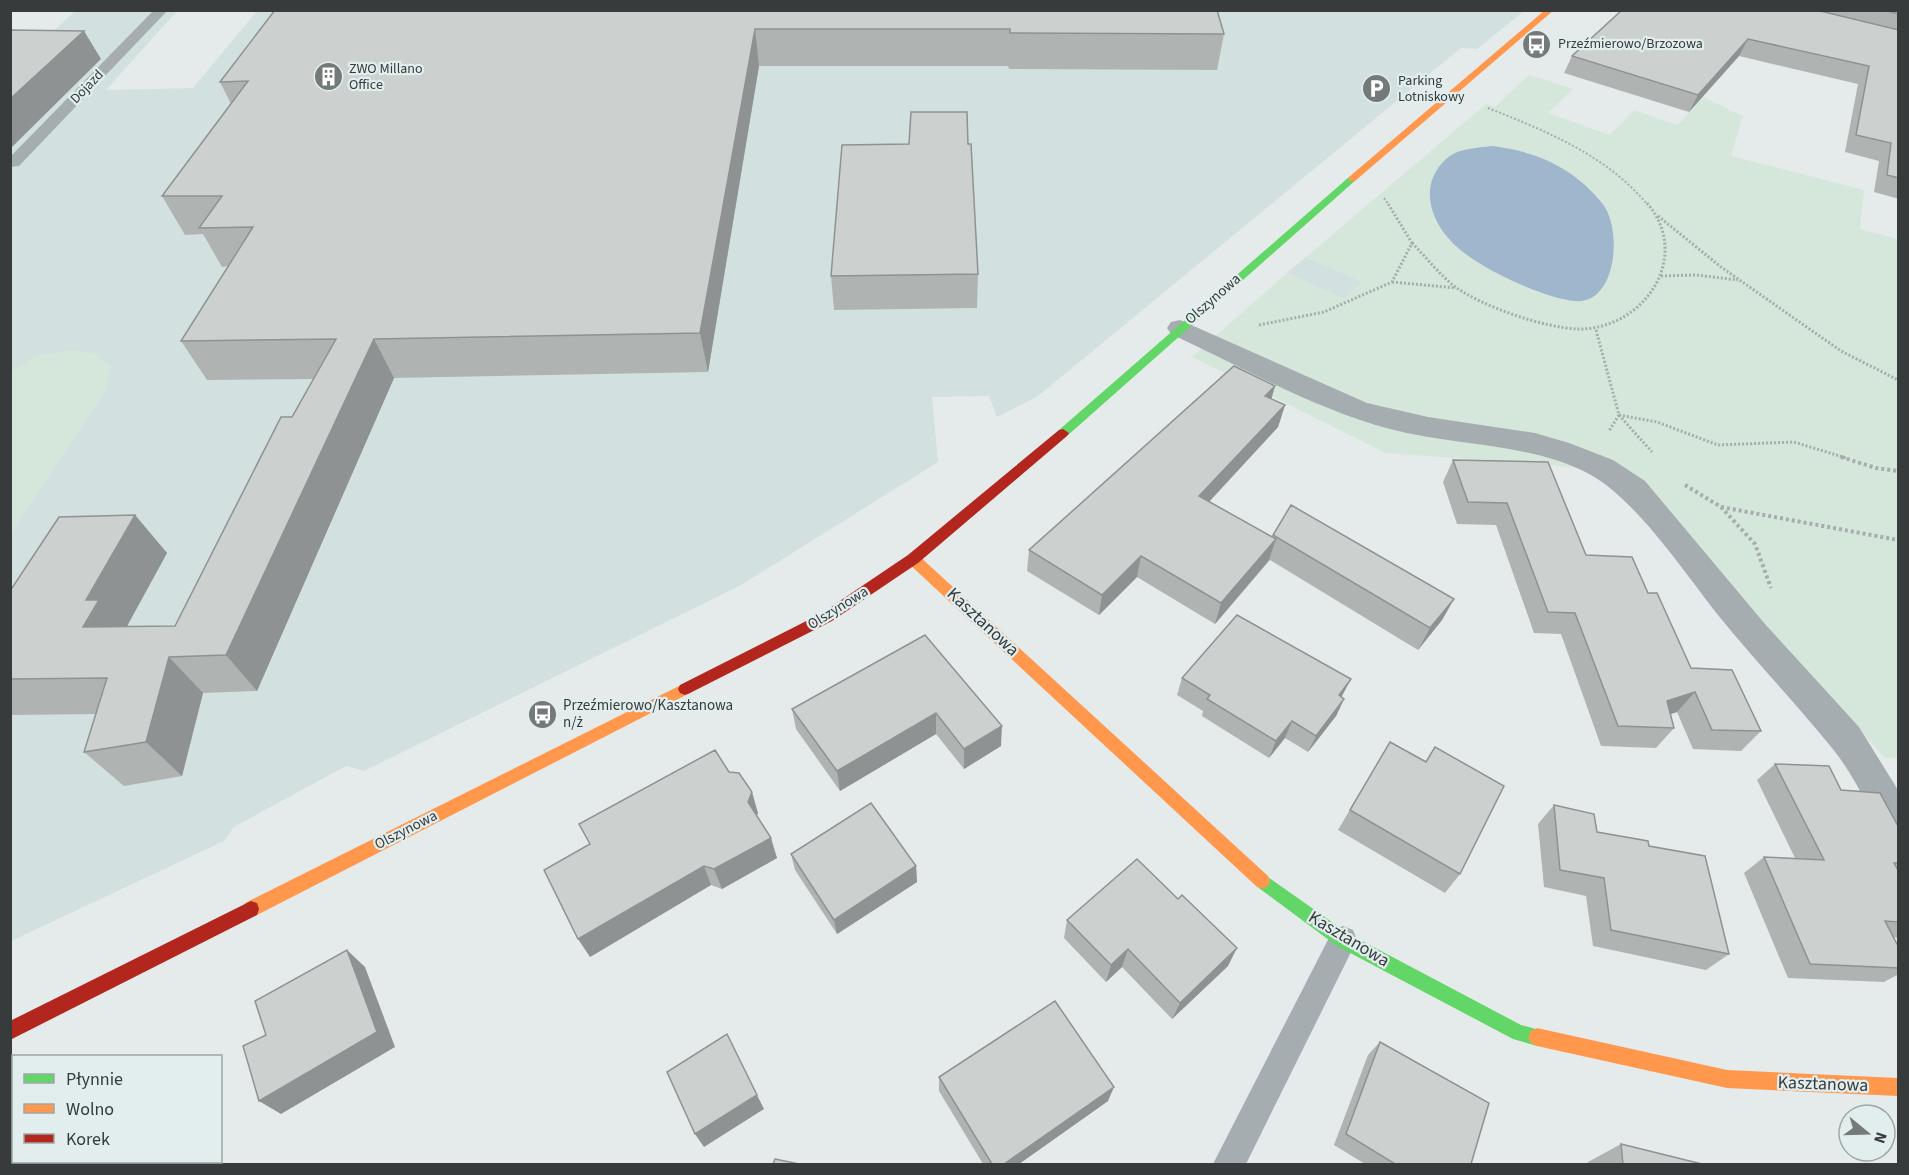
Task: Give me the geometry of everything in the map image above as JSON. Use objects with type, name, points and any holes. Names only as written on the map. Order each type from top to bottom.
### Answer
[{"type":"street","name":"Olszynowa","points":[[10,1031],[827,617],[913,559],[1020,471],[1180,328],[1550,10]]},
{"type":"street","points":[[1180,328],[1357,410],[1406,423],[1546,445],[1590,461],[1634,489],[1753,634],[1846,738],[1877,786],[1899,827]]},
{"type":"street","name":"Kasztanowa","points":[[913,559],[1266,885],[1343,940],[1519,1033],[1727,1079],[1899,1087]]},
{"type":"lane","name":"Dojazd","points":[[13,162],[162,10]]},
{"type":"lane","points":[[1228,1164],[1343,940]]},
{"type":"path","points":[[1482,105],[1553,135],[1599,159],[1630,185],[1657,216],[1677,234],[1871,371],[1899,380]]},
{"type":"path","points":[[1382,195],[1412,243],[1456,288]]},
{"type":"path","points":[[1210,342],[1247,327],[1324,312],[1392,282],[1456,288],[1521,319],[1562,328],[1596,330],[1628,316],[1648,298],[1661,276],[1665,254],[1664,238],[1657,216]]},
{"type":"path","points":[[1392,282],[1412,243]]},
{"type":"path","points":[[1661,276],[1696,275],[1740,280]]},
{"type":"path","points":[[1590,461],[1619,415],[1596,330]]},
{"type":"path","points":[[1619,415],[1657,422],[1718,445],[1794,442],[1876,468],[1899,471]]},
{"type":"path","points":[[1721,507],[1839,531],[1899,540]]},
{"type":"shaded area","points":[[76,10],[177,11],[106,90],[193,88],[257,11],[1524,11],[1477,49],[1461,48],[1038,396],[997,417],[989,396],[932,397],[938,462],[741,585],[364,771],[346,766],[234,827],[224,841],[11,941],[10,71]]},
{"type":"shaded area","points":[[1306,257],[1363,282],[1344,299],[1287,273]]},
{"type":"green space","points":[[1529,75],[1573,89],[1548,113],[1610,135],[1634,110],[1678,125],[1703,97],[1743,116],[1731,156],[1864,190],[1860,229],[1898,239],[1898,758],[1885,758],[1625,471],[1386,453],[1192,357],[1287,273],[1344,299],[1362,282],[1306,257],[1486,104],[1495,107]]},
{"type":"green space","points":[[73,350],[94,353],[111,367],[105,392],[11,534],[11,371],[36,356]]},
{"type":"water","points":[[1492,146],[1524,152],[1553,163],[1579,180],[1602,203],[1613,229],[1612,263],[1608,278],[1600,291],[1589,299],[1575,301],[1561,299],[1508,279],[1460,250],[1443,231],[1430,200],[1432,179],[1437,169],[1455,153]]},
{"type":"building","points":[[275,10],[1217,10],[1224,34],[1010,33],[1010,29],[755,29],[700,333],[374,339],[226,655],[169,657],[146,742],[84,752],[107,678],[10,679],[10,591],[59,517],[135,515],[86,600],[99,600],[83,627],[175,626],[281,417],[292,417],[336,339],[181,341],[253,227],[199,228],[222,196],[162,196],[248,81],[220,82]]},
{"type":"building","points":[[1622,10],[1816,10],[1899,30],[1899,178],[1887,175],[1891,143],[1856,135],[1869,66],[1748,39],[1698,95],[1572,56]]},
{"type":"building","points":[[1884,10],[1899,10],[1899,14]]},
{"type":"building","points":[[10,30],[84,31],[10,99]]},
{"type":"building","points":[[911,112],[967,112],[968,144],[971,144],[978,274],[831,276],[842,145],[909,144]]},
{"type":"building","points":[[1234,366],[1275,386],[1265,396],[1285,405],[1199,496],[1276,539],[1221,603],[1141,556],[1102,595],[1029,550]]},
{"type":"building","points":[[1453,460],[1548,462],[1586,555],[1632,557],[1648,593],[1657,593],[1691,668],[1732,670],[1761,731],[1712,730],[1695,692],[1667,701],[1674,728],[1618,726],[1575,613],[1548,612],[1507,503],[1468,502]]},
{"type":"building","points":[[1291,505],[1454,599],[1430,628],[1273,535]]},
{"type":"building","points":[[1237,615],[1351,679],[1339,695],[1344,699],[1316,736],[1292,721],[1276,741],[1207,699],[1210,695],[1182,678]]},
{"type":"building","points":[[925,635],[1002,726],[964,749],[936,713],[837,771],[792,709]]},
{"type":"building","points":[[1390,742],[1426,762],[1435,747],[1504,786],[1460,874],[1350,810]]},
{"type":"building","points":[[715,750],[729,772],[739,773],[752,792],[748,802],[771,838],[714,869],[704,866],[578,939],[544,870],[590,844],[579,824]]},
{"type":"building","points":[[1775,764],[1829,766],[1841,790],[1880,793],[1899,828],[1899,863],[1894,863],[1899,872],[1899,922],[1885,921],[1899,948],[1899,968],[1810,964],[1764,857],[1824,860]]},
{"type":"building","points":[[871,803],[916,866],[834,920],[791,854]]},
{"type":"building","points":[[1554,805],[1594,814],[1597,832],[1648,841],[1649,846],[1705,856],[1729,954],[1611,930],[1604,878],[1560,870]]},
{"type":"building","points":[[1137,859],[1178,899],[1182,895],[1237,948],[1180,1003],[1128,949],[1111,965],[1067,920]]},
{"type":"building","points":[[347,950],[377,1032],[259,1101],[243,1046],[266,1035],[255,1001]]},
{"type":"building","points":[[1055,1001],[1114,1087],[1004,1164],[992,1164],[939,1077]]},
{"type":"building","points":[[727,1034],[757,1095],[695,1134],[667,1072]]},
{"type":"building","points":[[1380,1042],[1489,1103],[1471,1164],[1395,1164],[1346,1134]]},
{"type":"building","points":[[12,1120],[12,1163],[155,1164],[10,1164],[10,1121]]},
{"type":"building","points":[[1621,1144],[1702,1164],[1623,1164]]},
{"type":"building","points":[[775,1159],[799,1164],[773,1164]]},
{"type":"traffic: fast","points":[[1063,433],[1352,179]]},
{"type":"traffic: fast","points":[[1262,881],[1343,940],[1519,1033],[1537,1037]]},
{"type":"traffic: slow","points":[[1352,179],[1550,10]]},
{"type":"traffic: slow","points":[[913,559],[1262,881]]},
{"type":"traffic: slow","points":[[251,909],[685,689]]},
{"type":"traffic: slow","points":[[1537,1037],[1727,1079],[1898,1087]]},
{"type":"traffic: jam","points":[[685,689],[827,617],[913,559],[1063,433]]},
{"type":"traffic: jam","points":[[10,1031],[251,909]]},
{"type":"place","name":"Przeźmierowo/Brzozowa","points":[[1537,44]]},
{"type":"place","name":"ZWO Millano Office","points":[[328,77]]},
{"type":"place","name":"Parking Lotniskowy","points":[[1377,89]]},
{"type":"place","name":"Przeźmierowo/Kasztanowa n/ż","points":[[542,714]]}]
